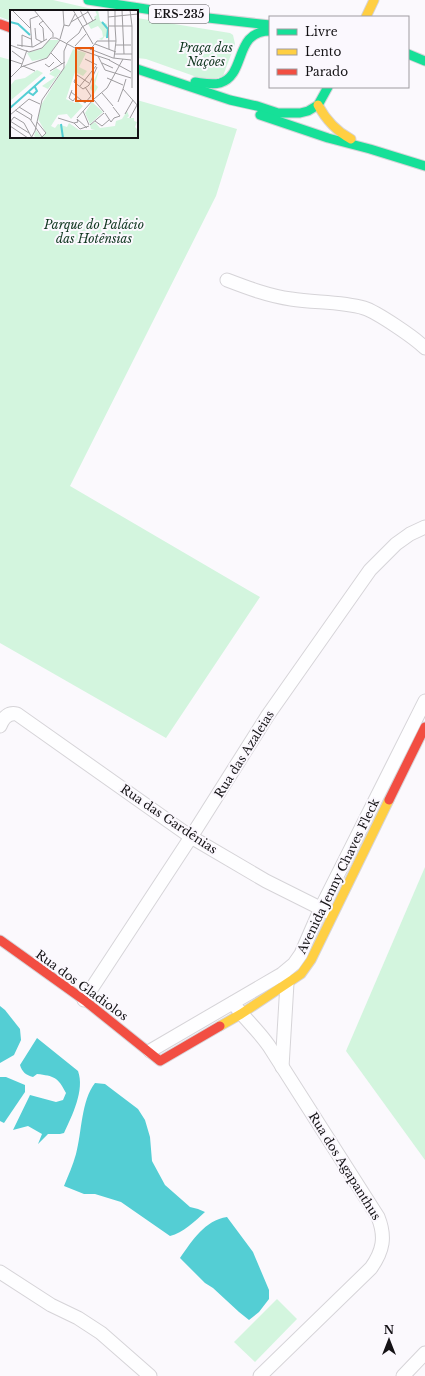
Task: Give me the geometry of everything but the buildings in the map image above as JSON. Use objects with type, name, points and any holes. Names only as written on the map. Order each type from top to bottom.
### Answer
[{"type":"main road","name":"ERS-235","points":[[88,0],[191,16],[269,25]]},
{"type":"main road","points":[[366,16],[374,0]]},
{"type":"main road","points":[[191,16],[235,28],[241,35],[243,48]]},
{"type":"main road","points":[[0,24],[10,28]]},
{"type":"main road","points":[[150,73],[194,82],[218,84],[225,82],[235,67],[243,48],[255,34],[269,31]]},
{"type":"main road","points":[[409,56],[422,60]]},
{"type":"main road","points":[[230,100],[235,67]]},
{"type":"main road","points":[[138,69],[230,100],[257,106],[278,113],[290,114],[308,111],[318,105],[327,88]]},
{"type":"main road","points":[[230,100],[267,118],[328,138],[425,166]]},
{"type":"main road","points":[[318,105],[328,122],[345,137],[370,149]]},
{"type":"main road","name":"Avenida Jenny Chaves Fleck","points":[[327,911],[425,727]]},
{"type":"main road","name":"Rua dos Gladiolos","points":[[0,940],[84,1000],[150,1051],[160,1061]]},
{"type":"main road","name":"Avenida Jenny Chaves Fleck","points":[[160,1061],[237,1008]]},
{"type":"street","points":[[226,280],[265,294],[291,299],[365,308],[381,317],[425,348]]},
{"type":"street","name":"Rua das Azaleias","points":[[84,1000],[191,837],[268,715],[370,570],[396,544],[410,534],[425,527]]},
{"type":"street","name":"Avenida Jenny Chaves Fleck","points":[[150,1051],[237,1008],[284,979],[327,911],[425,701]]},
{"type":"street","name":"Rua das Gardênias","points":[[0,726],[2,720],[11,714],[18,714],[191,837],[266,881],[327,911]]},
{"type":"street","points":[[282,1067],[284,979]]},
{"type":"street","name":"Rua dos Agapanthus","points":[[237,1008],[261,1034],[378,1217],[383,1235],[380,1252],[371,1268],[260,1376]]},
{"type":"street","points":[[0,1272],[45,1302],[78,1318],[101,1333],[150,1376]]},
{"type":"street","points":[[403,1376],[425,1353]]},
{"type":"green space","points":[[0,0],[53,0],[97,10],[10,10],[10,21],[0,17]]},
{"type":"green space","name":"Praça das Nações","points":[[138,18],[230,33],[233,35],[235,44],[223,76],[208,81],[146,59],[138,58]]},
{"type":"green space","name":"Parque do Palácio das Hotênsias","points":[[0,57],[10,60],[10,138],[138,138],[138,100],[237,129],[216,196],[70,486],[260,597],[166,738],[0,643]]},
{"type":"green space","points":[[425,867],[425,1160],[346,1051]]},
{"type":"green space","points":[[277,1299],[297,1319],[255,1362],[234,1342]]},
{"type":"water","points":[[0,1006],[20,1029],[21,1040],[14,1055],[0,1063]]},
{"type":"water","points":[[37,1038],[78,1071],[80,1078],[77,1103],[64,1133],[48,1134],[38,1144],[42,1134],[28,1126],[13,1130],[30,1095],[56,1102],[63,1100],[66,1093],[58,1080],[55,1078],[37,1074],[33,1077],[26,1074],[22,1070],[20,1065]]},
{"type":"water","points":[[0,1077],[6,1077],[25,1085],[25,1092],[4,1123],[0,1121]]},
{"type":"water","points":[[95,1083],[105,1084],[138,1109],[145,1120],[150,1137],[152,1161],[165,1185],[190,1207],[205,1212],[180,1232],[170,1236],[121,1202],[95,1194],[84,1194],[64,1186],[76,1154],[84,1108],[90,1090]]},
{"type":"water","points":[[227,1217],[253,1252],[269,1290],[269,1299],[259,1312],[249,1320],[213,1288],[205,1283],[180,1258],[200,1232],[212,1222]]},
{"type":"traffic: fast","points":[[88,0],[191,16],[269,25]]},
{"type":"traffic: fast","points":[[195,82],[217,84],[228,78],[234,72],[245,45],[250,38],[258,33],[269,31]]},
{"type":"traffic: fast","points":[[409,54],[425,61]]},
{"type":"traffic: fast","points":[[138,69],[230,100],[257,106],[278,113],[300,113],[308,111],[318,105],[327,88]]},
{"type":"traffic: fast","points":[[260,115],[328,138],[425,166]]},
{"type":"traffic: slow","points":[[366,16],[374,0]]},
{"type":"traffic: slow","points":[[318,105],[324,116],[332,125],[351,139]]},
{"type":"traffic: slow","points":[[220,1026],[241,1014],[301,974],[311,960],[389,800]]},
{"type":"traffic: jam","points":[[0,24],[10,28]]},
{"type":"traffic: jam","points":[[389,800],[425,727]]},
{"type":"traffic: jam","points":[[0,940],[84,1000],[160,1061],[220,1026]]}]
